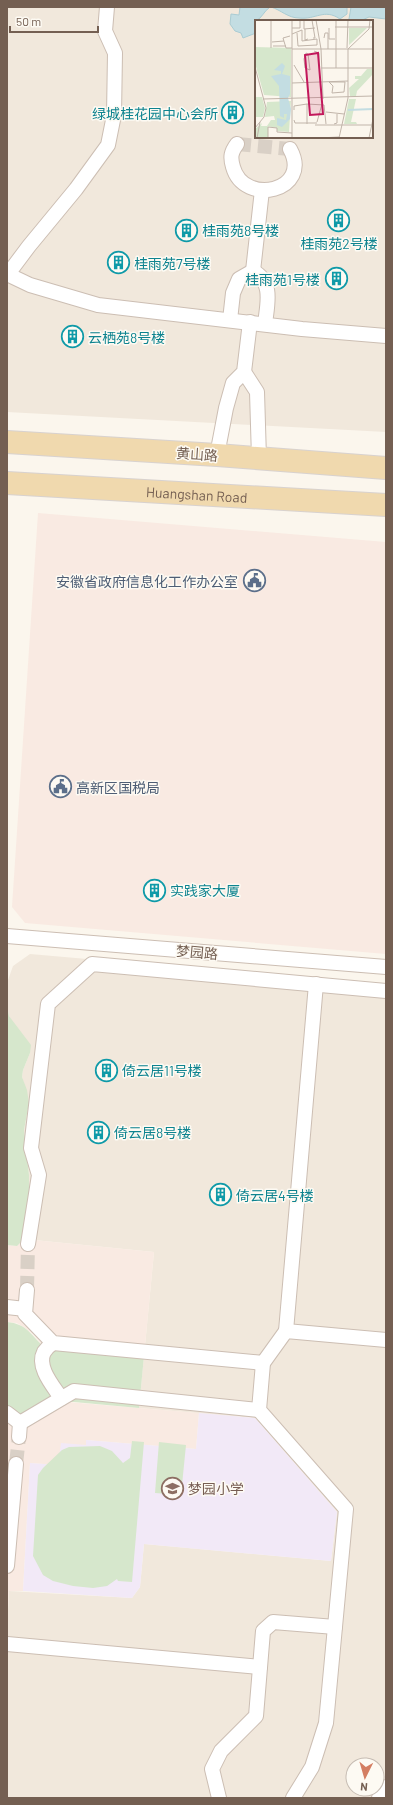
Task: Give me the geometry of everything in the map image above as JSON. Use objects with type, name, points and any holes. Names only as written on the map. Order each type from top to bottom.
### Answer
[{"type":"main road","name":"黄山路","points":[[7,442],[217,455],[386,468]]},
{"type":"main road","name":"Huangshan Road","points":[[7,483],[386,505]]},
{"type":"street","points":[[107,7],[105,31],[115,53],[114,115],[108,145],[76,189],[8,274],[30,285],[98,305],[386,336]]},
{"type":"street","points":[[237,144],[232,151],[231,159],[235,173],[245,186],[262,190],[278,188],[290,181],[294,166],[294,156],[290,149]]},
{"type":"street","points":[[253,272],[262,190]]},
{"type":"street","points":[[230,320],[233,293],[239,279],[253,272]]},
{"type":"street","points":[[253,272],[266,282],[268,293],[265,324]]},
{"type":"street","points":[[217,455],[226,408],[233,384],[244,372],[250,322]]},
{"type":"street","points":[[244,372],[256,392],[260,458]]},
{"type":"street","name":"梦园路","points":[[7,936],[386,967]]},
{"type":"street","points":[[28,1244],[39,1175],[31,1148],[48,1004],[92,964],[386,991]]},
{"type":"street","points":[[259,1410],[264,1363],[286,1332],[316,984]]},
{"type":"street","points":[[27,1290],[24,1309],[25,1314],[53,1342],[264,1363]]},
{"type":"street","points":[[7,1307],[24,1309]]},
{"type":"street","points":[[286,1332],[386,1340]]},
{"type":"street","points":[[53,1342],[44,1353],[42,1363],[45,1372],[61,1398]]},
{"type":"street","points":[[7,1413],[19,1430],[61,1398],[74,1391],[259,1410],[346,1509],[326,1723],[312,1767],[293,1798]]},
{"type":"street","points":[[7,1566],[16,1464]]},
{"type":"street","points":[[219,1798],[212,1769],[221,1751],[256,1716],[263,1631],[273,1622],[335,1627]]},
{"type":"street","points":[[7,1644],[260,1667]]},
{"type":"street","points":[[379,1798],[386,1787]]},
{"type":"shaded area","points":[[7,7],[386,7],[386,432],[7,412]]},
{"type":"shaded area","points":[[38,513],[386,542],[386,954],[25,923],[12,907]]},
{"type":"shaded area","points":[[30,954],[386,985],[386,1798],[7,1798],[7,1630],[9,1591],[132,1598],[140,1587],[144,1544],[331,1561],[337,1512],[255,1418],[139,1408],[154,1252],[24,1239],[29,1175],[24,1130],[29,1103],[22,1077],[23,1070],[30,1053],[9,1016],[7,1006],[7,983],[13,966]]},
{"type":"shaded area","points":[[24,1239],[154,1252],[144,1356],[43,1346],[33,1334],[25,1328],[17,1323],[7,1322],[7,1245],[17,1246]]},
{"type":"shaded area","points":[[67,1402],[199,1413],[196,1449],[86,1440],[86,1445],[58,1465],[30,1463],[23,1591],[9,1591],[7,1630],[7,1416],[51,1413]]},
{"type":"shaded area","name":"梦园小学","points":[[199,1413],[255,1418],[337,1512],[331,1561],[144,1544],[140,1587],[132,1598],[23,1591],[30,1463],[58,1465],[61,1443],[86,1445],[86,1440],[196,1449]]},
{"type":"green space","points":[[7,1006],[9,1016],[31,1045],[30,1053],[23,1070],[22,1077],[27,1090],[29,1103],[24,1130],[29,1175],[29,1192],[24,1239],[17,1246],[7,1245]]},
{"type":"green space","points":[[7,1322],[24,1327],[43,1346],[144,1356],[139,1408],[67,1402],[42,1419],[7,1416]]},
{"type":"green space","points":[[132,1441],[144,1442],[132,1582],[118,1581],[117,1579],[107,1586],[93,1588],[73,1586],[53,1581],[43,1575],[33,1556],[38,1475],[43,1468],[62,1450],[69,1447],[100,1446],[112,1451],[123,1463],[130,1458]]},
{"type":"green space","points":[[159,1442],[186,1445],[181,1495],[155,1493]]},
{"type":"water","points":[[240,7],[270,7],[260,18],[255,20],[255,33],[243,38],[241,33],[235,31],[230,24],[231,14],[239,15]]},
{"type":"water","points":[[271,7],[347,7],[347,14],[340,19],[329,14],[295,18]]},
{"type":"water","points":[[351,7],[386,7],[386,19],[369,17],[362,20],[348,20]]},
{"type":"tunnel","points":[[237,144],[290,149]]},
{"type":"tunnel","points":[[27,1290],[28,1244]]},
{"type":"tunnel","points":[[16,1464],[19,1437]]},
{"type":"place","name":"绿城桂花园中心会所","points":[[233,113]]},
{"type":"place","name":"桂雨苑2号楼","points":[[339,221]]},
{"type":"place","name":"桂雨苑8号楼","points":[[187,230]]},
{"type":"place","name":"桂雨苑7号楼","points":[[118,263]]},
{"type":"place","name":"桂雨苑1号楼","points":[[336,279]]},
{"type":"place","name":"云栖苑8号楼","points":[[73,337]]},
{"type":"place","name":"安徽省政府信息化工作办公室","points":[[254,581]]},
{"type":"place","name":"高新区国税局","points":[[61,787]]},
{"type":"place","name":"实践家大厦","points":[[154,890]]},
{"type":"place","name":"倚云居11号楼","points":[[107,1070]]},
{"type":"place","name":"倚云居8号楼","points":[[99,1132]]},
{"type":"place","name":"倚云居4号楼","points":[[220,1195]]},
{"type":"place","name":"梦园小学","points":[[172,1488]]}]
